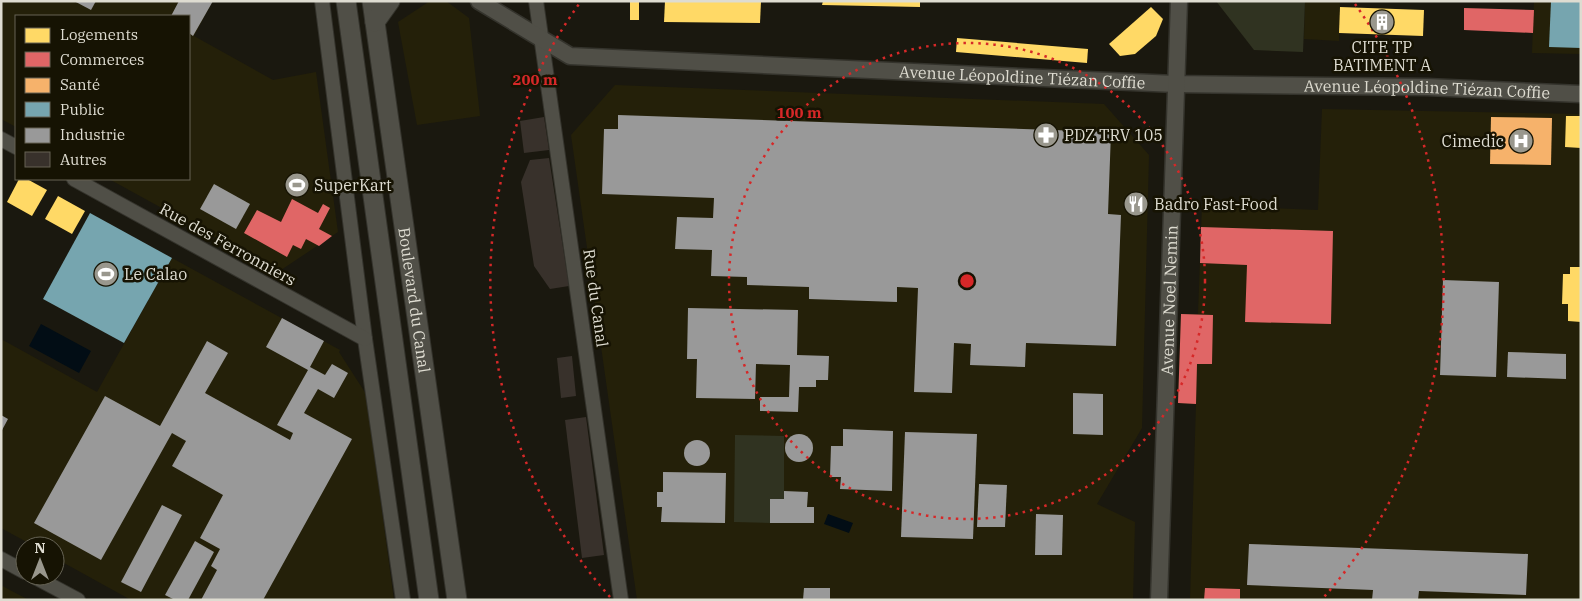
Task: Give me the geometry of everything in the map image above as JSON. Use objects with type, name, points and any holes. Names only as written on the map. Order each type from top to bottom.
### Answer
[{"type":"main road","name":"Boulevard du Canal","points":[[346,1],[429,600]]},
{"type":"main road","name":"Boulevard du Canal","points":[[372,1],[457,600]]},
{"type":"main road","points":[[375,22],[390,1]]},
{"type":"street","points":[[322,1],[365,339],[404,600]]},
{"type":"street","name":"Avenue Léopoldine Tiézan Coffie","points":[[479,1],[570,56],[1175,84],[1428,87],[1581,94]]},
{"type":"street","name":"Rue du Canal","points":[[536,1],[621,600]]},
{"type":"street","name":"Avenue Noel Nemin","points":[[1159,600],[1179,1]]},
{"type":"street","points":[[1,139],[15,146]]},
{"type":"street","name":"Rue des Ferronniers","points":[[76,180],[365,339]]},
{"type":"street","points":[[1,559],[15,567]]},
{"type":"street","points":[[52,586],[78,600]]},
{"type":"shaded area","points":[[1,1],[213,1],[194,36],[273,80],[316,72],[338,232],[278,272],[111,180],[190,180],[190,15],[15,15],[15,126],[1,119]]},
{"type":"shaded area","points":[[430,1],[446,1],[469,18],[480,116],[417,125],[398,22]]},
{"type":"shaded area","points":[[1305,1],[1340,1],[1339,41],[1304,39]]},
{"type":"shaded area","points":[[1534,1],[1581,1],[1581,54],[1532,53]]},
{"type":"shaded area","points":[[615,85],[1104,104],[1149,155],[1142,428],[1097,504],[1135,522],[1133,600],[637,600],[571,135]]},
{"type":"shaded area","points":[[1322,109],[1581,114],[1581,600],[1190,600],[1196,404],[1178,403],[1181,314],[1198,314],[1202,205],[1318,210]]},
{"type":"shaded area","points":[[172,258],[340,350],[339,352],[366,394],[394,600],[131,600],[65,564],[65,536],[16,536],[1,528],[1,339],[97,392]]},
{"type":"shaded area","points":[[41,324],[91,351],[79,373],[29,346]]},
{"type":"shaded area","points":[[828,514],[853,523],[849,533],[824,524]]},
{"type":"shaded area","points":[[1,585],[6,588],[29,600],[1,600]]},
{"type":"green space","points":[[1216,1],[1305,1],[1303,52],[1254,50]]},
{"type":"green space","points":[[735,435],[784,436],[784,499],[770,499],[770,523],[734,522]]},
{"type":"building: Logements","points":[[630,1],[639,1],[639,20],[630,20]]},
{"type":"building: Logements","points":[[665,1],[761,1],[760,23],[664,22]]},
{"type":"building: Logements","points":[[823,1],[920,1],[920,7],[822,5]]},
{"type":"building: Logements","points":[[1151,7],[1163,19],[1156,36],[1135,54],[1120,56],[1109,44]]},
{"type":"building: Logements","name":"CITE TP BATIMENT A","points":[[1340,7],[1424,10],[1423,36],[1339,33]]},
{"type":"building: Logements","points":[[957,38],[1088,49],[1087,63],[956,52]]},
{"type":"building: Logements","points":[[1566,116],[1581,116],[1581,148],[1565,147]]},
{"type":"building: Logements","points":[[18,180],[29,180],[47,190],[32,216],[7,202]]},
{"type":"building: Logements","points":[[58,196],[85,211],[72,234],[45,219]]},
{"type":"building: Logements","points":[[1570,267],[1581,267],[1581,322],[1568,321],[1568,304],[1562,304],[1563,274],[1570,274]]},
{"type":"building: Commerces","points":[[1464,8],[1534,10],[1533,33],[1464,30]]},
{"type":"building: Commerces","points":[[292,199],[318,213],[323,204],[330,208],[319,229],[332,236],[319,246],[306,239],[301,249],[293,245],[287,257],[244,233],[257,210],[281,222]]},
{"type":"building: Commerces","points":[[1201,227],[1333,231],[1331,324],[1245,322],[1247,265],[1200,263]]},
{"type":"building: Commerces","points":[[1181,314],[1213,315],[1212,364],[1197,364],[1196,404],[1178,403]]},
{"type":"building: Commerces","points":[[1205,588],[1240,589],[1240,600],[1204,600]]},
{"type":"building: Santé","name":"Cimedic","points":[[1491,117],[1552,118],[1551,165],[1490,164]]},
{"type":"building: Public","points":[[1551,1],[1581,1],[1581,48],[1549,47]]},
{"type":"building: Public","points":[[90,213],[172,258],[124,343],[43,299]]},
{"type":"building: Industrie","points":[[74,1],[96,1],[91,10]]},
{"type":"building: Industrie","points":[[179,1],[213,1],[193,36],[190,34],[190,15],[172,15]]},
{"type":"building: Industrie","points":[[618,115],[1111,132],[1108,214],[1121,215],[1116,346],[1026,343],[1025,367],[970,365],[971,344],[954,343],[952,393],[914,392],[918,288],[897,287],[897,302],[809,299],[809,287],[747,285],[747,277],[711,276],[712,250],[675,249],[677,217],[713,218],[714,198],[602,194],[604,129],[618,129]]},
{"type":"building: Industrie","points":[[214,184],[250,204],[236,229],[200,209]]},
{"type":"building: Industrie","points":[[1443,280],[1499,282],[1496,377],[1440,375]]},
{"type":"building: Industrie","points":[[688,308],[798,310],[797,355],[829,356],[828,380],[816,380],[816,387],[799,387],[798,412],[760,411],[760,397],[789,397],[790,365],[756,364],[755,399],[696,398],[697,359],[687,359]]},
{"type":"building: Industrie","points":[[282,318],[324,341],[310,367],[325,375],[332,364],[348,373],[334,398],[318,389],[304,413],[352,439],[263,600],[201,600],[217,570],[211,566],[220,549],[200,538],[223,495],[172,466],[186,441],[172,433],[101,560],[65,540],[65,536],[58,536],[34,523],[105,396],[160,426],[207,341],[228,353],[205,393],[290,440],[293,433],[277,425],[308,370],[266,347]]},
{"type":"building: Industrie","points":[[1508,352],[1566,354],[1566,379],[1507,377]]},
{"type":"building: Industrie","points":[[1073,393],[1103,394],[1103,435],[1073,434]]},
{"type":"building: Industrie","points":[[1,415],[8,419],[1,432]]},
{"type":"building: Industrie","points":[[843,429],[893,431],[892,491],[840,489],[841,477],[830,477],[831,446],[843,446]]},
{"type":"building: Industrie","points":[[905,432],[977,434],[973,539],[901,537]]},
{"type":"building: Industrie","points":[[799,434],[809,438],[813,448],[809,458],[799,462],[789,458],[785,448],[789,438]]},
{"type":"building: Industrie","points":[[697,440],[706,444],[710,453],[706,462],[697,466],[688,462],[684,453],[688,444]]},
{"type":"building: Industrie","points":[[663,472],[726,473],[725,523],[661,522],[662,507],[657,507],[657,492],[663,492]]},
{"type":"building: Industrie","points":[[979,484],[1007,485],[1005,527],[977,527]]},
{"type":"building: Industrie","points":[[784,491],[808,492],[807,507],[814,507],[814,523],[770,523],[770,499],[784,499]]},
{"type":"building: Industrie","points":[[162,505],[182,515],[141,592],[121,582]]},
{"type":"building: Industrie","points":[[1036,514],[1063,515],[1062,555],[1035,555]]},
{"type":"building: Industrie","points":[[195,541],[214,552],[188,600],[175,600],[165,595]]},
{"type":"building: Industrie","points":[[1249,544],[1528,554],[1526,595],[1419,591],[1418,600],[1372,600],[1373,590],[1247,585]]},
{"type":"building: Industrie","points":[[804,588],[830,588],[830,600],[803,600]]},
{"type":"building: Autres","points":[[544,117],[549,150],[524,153],[520,121]]},
{"type":"building: Autres","points":[[549,158],[569,286],[550,289],[534,266],[521,182],[530,160]]},
{"type":"building: Autres","points":[[572,356],[576,396],[561,398],[557,358]]},
{"type":"building: Autres","points":[[586,417],[604,555],[582,558],[565,420]]},
{"type":"place","name":"CITE TP BATIMENT A","points":[[1382,22]]},
{"type":"place","name":"PDZ TRV 105","points":[[1046,135]]},
{"type":"place","name":"Cimedic","points":[[1521,141]]},
{"type":"place","name":"SuperKart","points":[[297,185]]},
{"type":"place","name":"Badro Fast-Food","points":[[1136,204]]},
{"type":"place","name":"Le Calao","points":[[106,274]]}]
